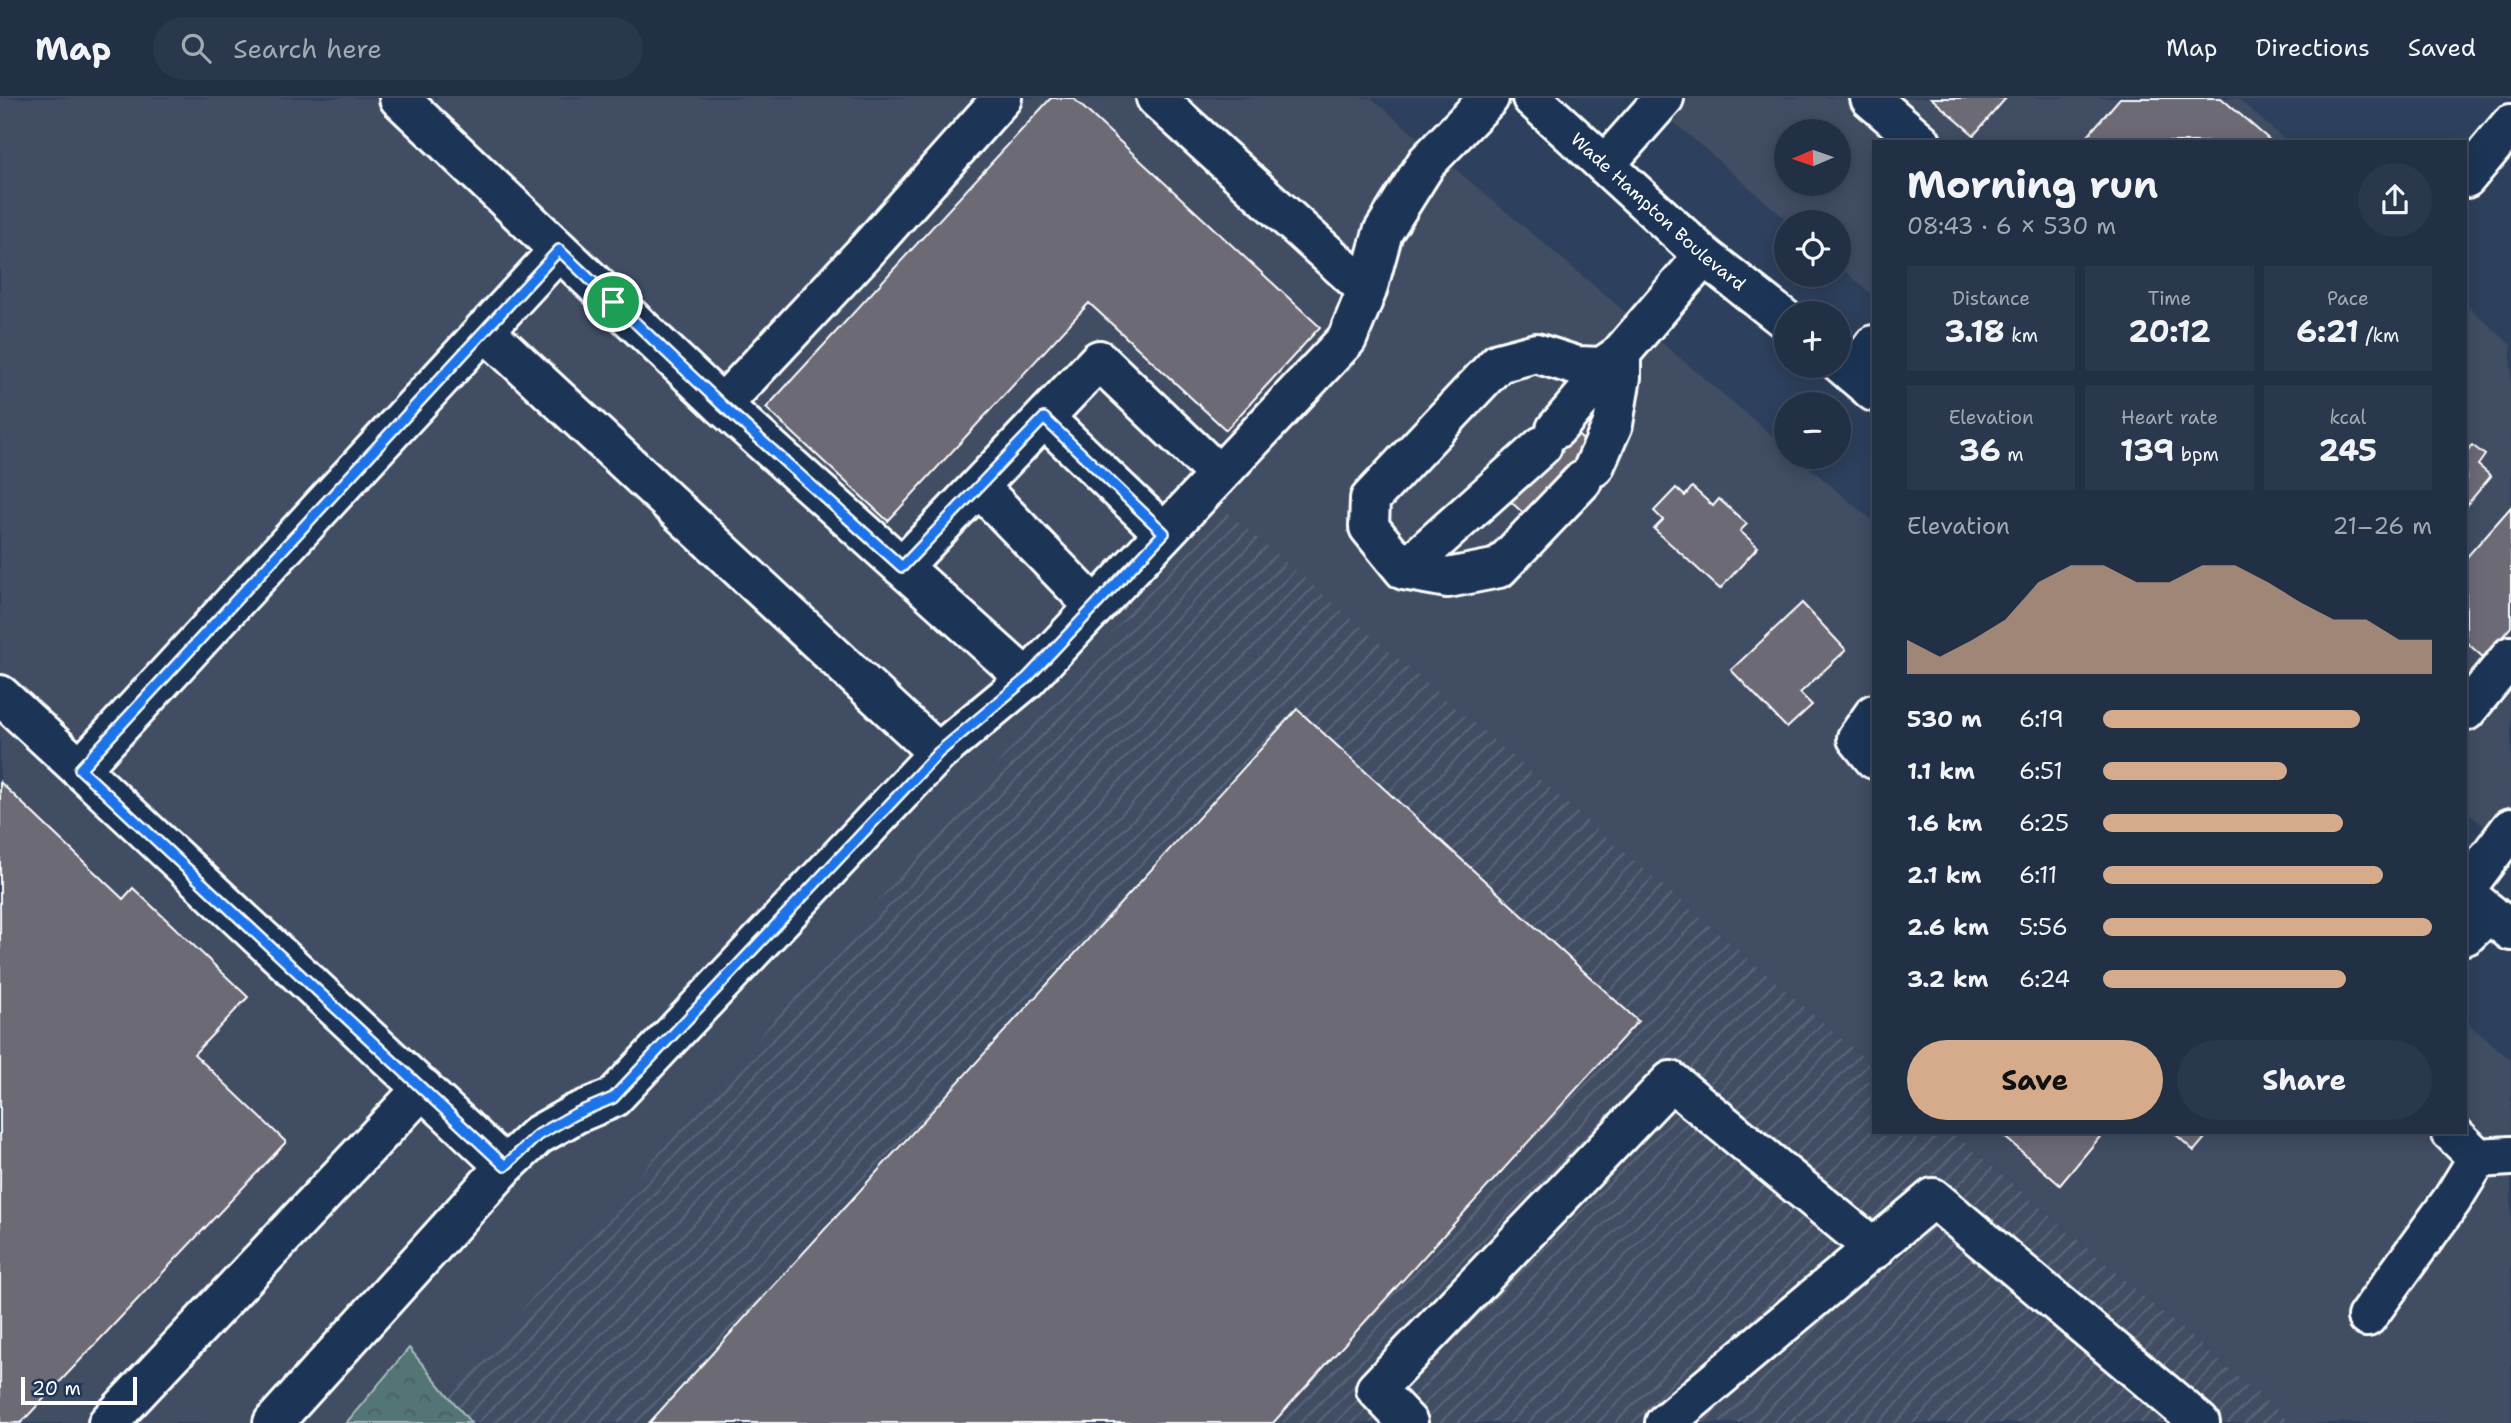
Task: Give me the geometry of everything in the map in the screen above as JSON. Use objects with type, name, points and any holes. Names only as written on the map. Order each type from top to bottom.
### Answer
[{"type":"main road","points":[[399,98],[722,405],[1027,678]]},
{"type":"main road","points":[[722,405],[859,258],[1002,98]]},
{"type":"main road","points":[[1157,98],[1367,290]]},
{"type":"main road","points":[[273,1423],[505,1166],[538,1135],[575,1114],[613,1098],[938,753],[1027,678],[1347,339],[1367,290],[1383,232],[1427,162],[1489,98]]},
{"type":"main road","name":"Wade Hampton Boulevard","points":[[1532,98],[1704,256],[1774,311]]},
{"type":"main road","points":[[1605,165],[1664,98]]},
{"type":"main road","points":[[1870,98],[1919,140]]},
{"type":"main road","points":[[2467,177],[2511,124]]},
{"type":"main road","points":[[80,769],[559,250]]},
{"type":"main road","points":[[1404,570],[1549,437],[1704,256]]},
{"type":"main road","points":[[484,330],[938,753]]},
{"type":"main road","points":[[1536,353],[1577,366],[1602,367],[1621,354],[1621,377],[1613,424],[1588,474],[1499,568],[1448,579],[1404,570],[1369,527],[1370,499],[1498,363],[1536,353]]},
{"type":"main road","points":[[902,567],[1099,360],[1219,475]]},
{"type":"main road","points":[[1044,418],[1164,533]]},
{"type":"main road","points":[[979,487],[1094,606]]},
{"type":"main road","points":[[2467,710],[2511,656]]},
{"type":"main road","points":[[0,695],[505,1166]]},
{"type":"main road","points":[[1872,717],[1857,738],[1872,757]]},
{"type":"main road","points":[[2479,912],[2511,828]]},
{"type":"main road","points":[[1408,1423],[1376,1388],[1671,1082],[1875,1249]]},
{"type":"main road","points":[[108,1423],[423,1088]]},
{"type":"main road","points":[[2367,1317],[2452,1200],[2480,1149]]},
{"type":"main road","points":[[1665,1423],[1933,1198],[2200,1423]]},
{"type":"shaded area","points":[[0,98],[1371,98],[1774,437],[1774,469],[1811,469],[1872,520],[1872,1064],[1221,508],[423,1423],[0,1423]]},
{"type":"shaded area","points":[[1646,98],[2238,98],[2285,140],[1872,140],[1872,294],[1851,276],[1851,210],[1775,210]]},
{"type":"shaded area","points":[[2467,305],[2511,345],[2511,850],[2467,812]]},
{"type":"shaded area","points":[[1221,507],[1872,1064],[1872,1134],[1954,1134],[2292,1423],[423,1423]]},
{"type":"shaded area","points":[[2467,1023],[2511,1060],[2511,1423],[2292,1423],[1954,1134],[2467,1134]]},
{"type":"green space","points":[[409,1348],[471,1423],[346,1423]]},
{"type":"building","points":[[1051,98],[1073,98],[1320,327],[1226,430],[1089,303],[888,521],[766,408]]},
{"type":"building","points":[[1931,98],[2006,98],[1974,135]]},
{"type":"building","points":[[2120,98],[2221,98],[2270,140],[2084,140]]},
{"type":"building","points":[[1571,429],[1592,448],[1587,485],[1567,466],[1524,514],[1508,499]]},
{"type":"building","points":[[2472,445],[2485,455],[2478,465],[2491,476],[2467,505],[2467,451]]},
{"type":"building","points":[[1692,487],[1713,506],[1719,499],[1747,524],[1740,531],[1758,547],[1720,589],[1654,529],[1663,520],[1654,511],[1676,488],[1685,496]]},
{"type":"building","points":[[2511,507],[2511,627],[2484,658],[2467,643],[2467,557]]},
{"type":"building","points":[[1802,603],[1846,650],[1800,693],[1812,705],[1787,728],[1731,670]]},
{"type":"building","points":[[1297,709],[1638,1021],[1273,1423],[649,1423]]},
{"type":"building","points":[[0,782],[123,899],[133,888],[248,997],[194,1054],[286,1142],[21,1423],[0,1423]]},
{"type":"building","points":[[2001,1134],[2102,1134],[2060,1185]]},
{"type":"building","points":[[2175,1134],[2208,1134],[2194,1151]]},
{"type":"route","points":[[559,250],[613,302],[722,405],[902,567],[1044,418],[1164,533],[1027,678],[938,753],[613,1098],[575,1114],[538,1135],[505,1166],[80,769],[559,250]]}]
